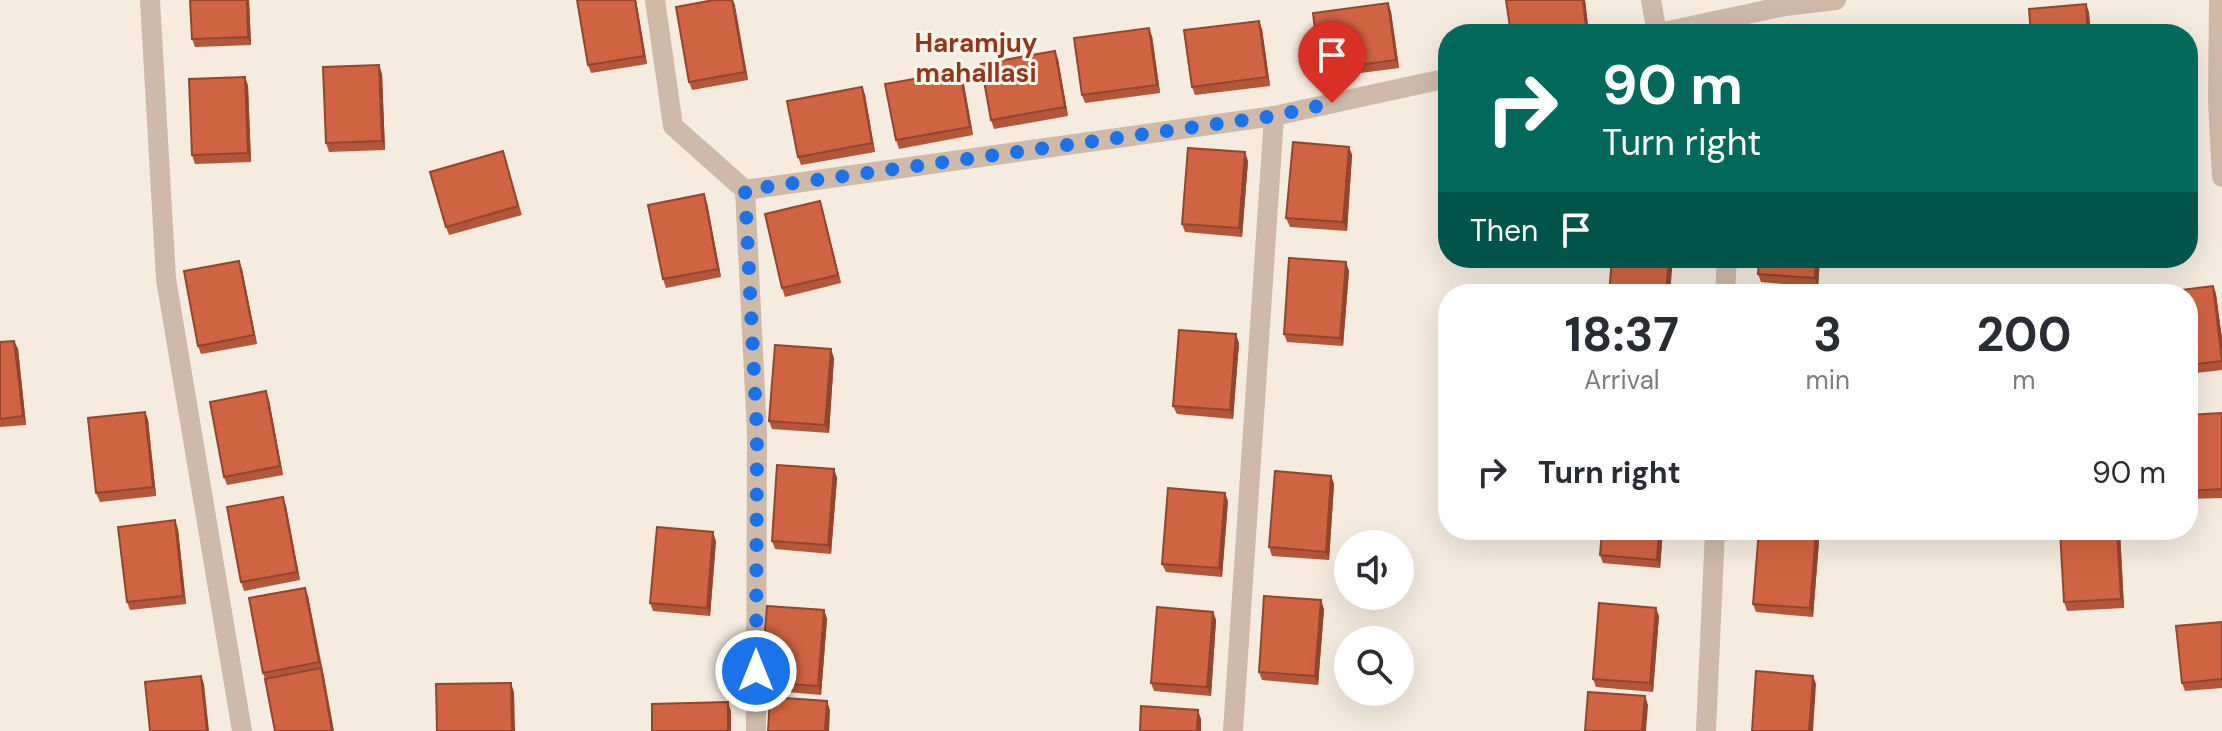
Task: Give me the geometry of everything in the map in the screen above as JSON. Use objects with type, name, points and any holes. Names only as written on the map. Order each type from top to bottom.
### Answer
[{"type":"street","points":[[150,0],[166,279],[242,731]]},
{"type":"street","points":[[655,0],[673,126],[745,190],[757,433],[756,731]]},
{"type":"street","points":[[1651,0],[1654,24]]},
{"type":"street","points":[[1740,24],[1785,6],[1836,0]]},
{"type":"street","points":[[2219,0],[2218,101],[2222,177]]},
{"type":"street","points":[[745,190],[1274,116],[1438,80]]},
{"type":"street","points":[[1233,731],[1274,116]]},
{"type":"street","points":[[1706,731],[1715,540]]},
{"type":"building","points":[[190,0],[247,0],[248,37],[192,39]]},
{"type":"building","points":[[577,0],[635,0],[644,56],[588,65]]},
{"type":"building","points":[[732,0],[745,72],[689,82],[676,7]]},
{"type":"building","points":[[1506,0],[1583,0],[1586,24],[1510,24]]},
{"type":"building","points":[[1388,3],[1396,60],[1320,70],[1313,13]]},
{"type":"building","points":[[2086,4],[2087,24],[2030,24],[2029,9]]},
{"type":"building","points":[[1259,21],[1267,77],[1192,87],[1184,30]]},
{"type":"building","points":[[1149,28],[1157,85],[1082,95],[1074,38]]},
{"type":"building","points":[[1055,51],[1065,107],[991,120],[981,64]]},
{"type":"building","points":[[379,65],[382,141],[326,143],[323,67]]},
{"type":"building","points":[[960,71],[970,127],[896,140],[885,84]]},
{"type":"building","points":[[245,77],[248,153],[192,155],[189,79]]},
{"type":"building","points":[[862,87],[872,143],[798,157],[787,101]]},
{"type":"building","points":[[1293,142],[1349,147],[1343,222],[1286,218]]},
{"type":"building","points":[[1188,148],[1245,152],[1239,228],[1182,224]]},
{"type":"building","points":[[503,151],[518,206],[446,227],[430,172]]},
{"type":"building","points":[[704,194],[718,269],[663,279],[648,205]]},
{"type":"building","points":[[820,201],[838,275],[782,288],[765,214]]},
{"type":"building","points":[[1289,258],[1346,262],[1340,338],[1284,334]]},
{"type":"building","points":[[239,261],[254,335],[198,346],[184,271]]},
{"type":"building","points":[[1611,268],[1668,268],[1667,284],[1610,284]]},
{"type":"building","points":[[1758,268],[1816,268],[1815,278],[1758,274]]},
{"type":"building","points":[[2213,286],[2222,361],[2198,364],[2198,288]]},
{"type":"building","points":[[1179,330],[1236,334],[1230,410],[1173,406]]},
{"type":"building","points":[[14,341],[23,416],[0,419],[0,342]]},
{"type":"building","points":[[775,345],[831,349],[825,425],[769,421]]},
{"type":"building","points":[[266,391],[280,466],[224,477],[210,402]]},
{"type":"building","points":[[145,412],[153,487],[96,493],[88,418]]},
{"type":"building","points":[[2222,413],[2222,489],[2198,490],[2198,414]]},
{"type":"building","points":[[777,465],[834,469],[828,545],[772,541]]},
{"type":"building","points":[[1275,471],[1331,476],[1326,552],[1269,547]]},
{"type":"building","points":[[1168,488],[1225,493],[1219,568],[1162,564]]},
{"type":"building","points":[[283,497],[297,572],[241,582],[227,507]]},
{"type":"building","points":[[175,520],[183,596],[127,602],[118,527]]},
{"type":"building","points":[[657,527],[713,532],[707,608],[650,603]]},
{"type":"building","points":[[1601,540],[1658,540],[1657,560],[1600,555]]},
{"type":"building","points":[[1758,540],[1815,540],[1810,608],[1753,604]]},
{"type":"building","points":[[2061,540],[2118,540],[2121,599],[2064,602]]},
{"type":"building","points":[[305,588],[319,662],[263,673],[249,598]]},
{"type":"building","points":[[1264,596],[1321,600],[1315,676],[1259,672]]},
{"type":"building","points":[[1599,603],[1656,608],[1650,683],[1593,679]]},
{"type":"building","points":[[767,606],[824,610],[818,686],[761,682]]},
{"type":"building","points":[[1157,607],[1213,612],[1207,687],[1151,683]]},
{"type":"building","points":[[2222,622],[2222,679],[2182,683],[2176,626]]},
{"type":"building","points":[[321,668],[332,731],[275,731],[265,679]]},
{"type":"building","points":[[1756,671],[1813,676],[1809,731],[1752,731]]},
{"type":"building","points":[[201,676],[207,731],[150,731],[145,682]]},
{"type":"building","points":[[511,683],[512,731],[437,731],[436,684]]},
{"type":"building","points":[[1588,692],[1645,696],[1642,731],[1585,731]]},
{"type":"building","points":[[770,697],[827,701],[825,731],[768,731]]},
{"type":"building","points":[[728,702],[728,731],[652,731],[652,704]]},
{"type":"building","points":[[1141,706],[1198,710],[1197,731],[1140,731]]},
{"type":"district","name":"Haramjuy mahallasi","points":[[976,58]]},
{"type":"route","points":[[756,671],[757,433],[745,190],[1274,116],[1332,103]]}]
